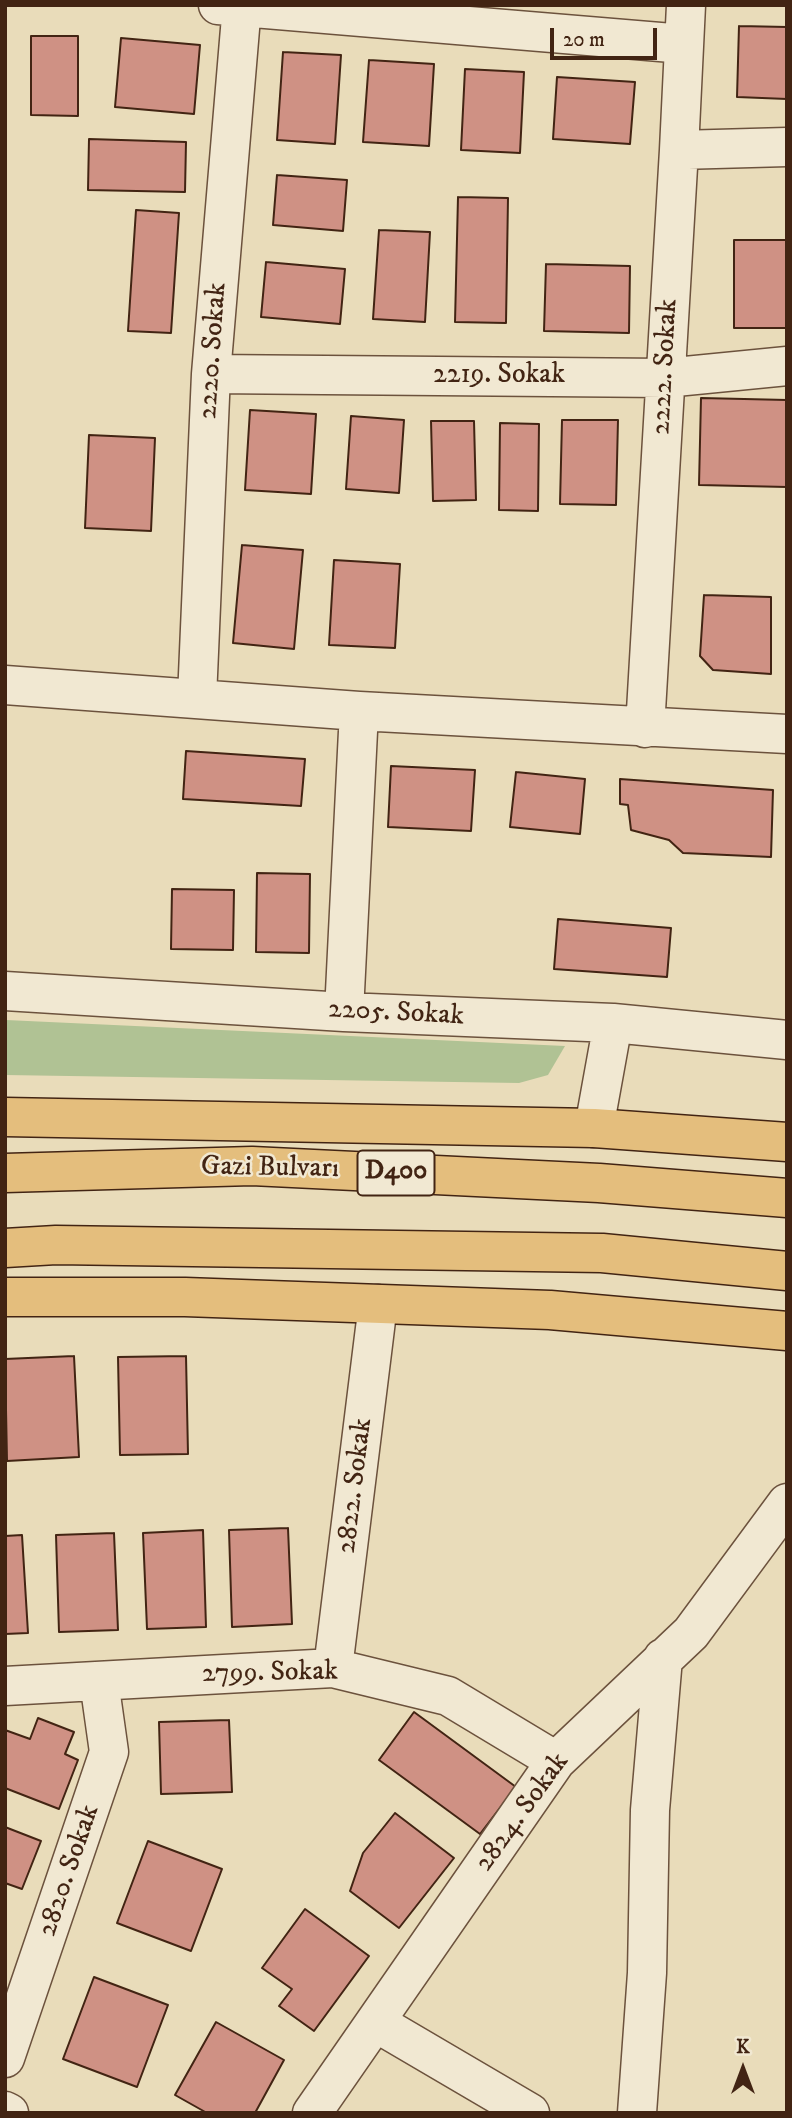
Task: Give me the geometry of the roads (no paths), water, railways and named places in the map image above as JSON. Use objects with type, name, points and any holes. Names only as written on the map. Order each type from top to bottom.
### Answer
[{"type":"highway","points":[[5,1117],[594,1128],[787,1142]]},
{"type":"highway","name":"Gazi Bulvarı","points":[[5,1173],[252,1166],[598,1183],[787,1198]]},
{"type":"highway","points":[[5,1248],[56,1245],[602,1253],[787,1271]]},
{"type":"highway","points":[[5,1297],[185,1297],[550,1310],[787,1331]]},
{"type":"street","name":"2222. Sokak","points":[[645,728],[686,5]]},
{"type":"street","points":[[234,6],[684,44]]},
{"type":"street","name":"2220. Sokak","points":[[197,698],[211,374],[234,6]]},
{"type":"street","points":[[679,150],[787,147]]},
{"type":"street","name":"2219. Sokak","points":[[211,374],[665,378],[787,366]]},
{"type":"street","points":[[5,685],[359,711],[787,734]]},
{"type":"street","points":[[344,1012],[359,711]]},
{"type":"street","name":"2205. Sokak","points":[[5,991],[344,1012],[613,1023],[787,1040]]},
{"type":"street","points":[[594,1128],[613,1023]]},
{"type":"street","name":"2822. Sokak","points":[[334,1668],[378,1304]]},
{"type":"street","name":"2824. Sokak","points":[[313,2113],[556,1761],[691,1633],[787,1503]]},
{"type":"street","points":[[637,2113],[647,1973],[650,1810],[663,1658]]},
{"type":"street","name":"2799. Sokak","points":[[5,1686],[334,1668],[448,1696],[556,1761]]},
{"type":"street","name":"2820. Sokak","points":[[5,2058],[109,1752],[99,1681]]},
{"type":"street","points":[[375,2022],[530,2113]]}]
